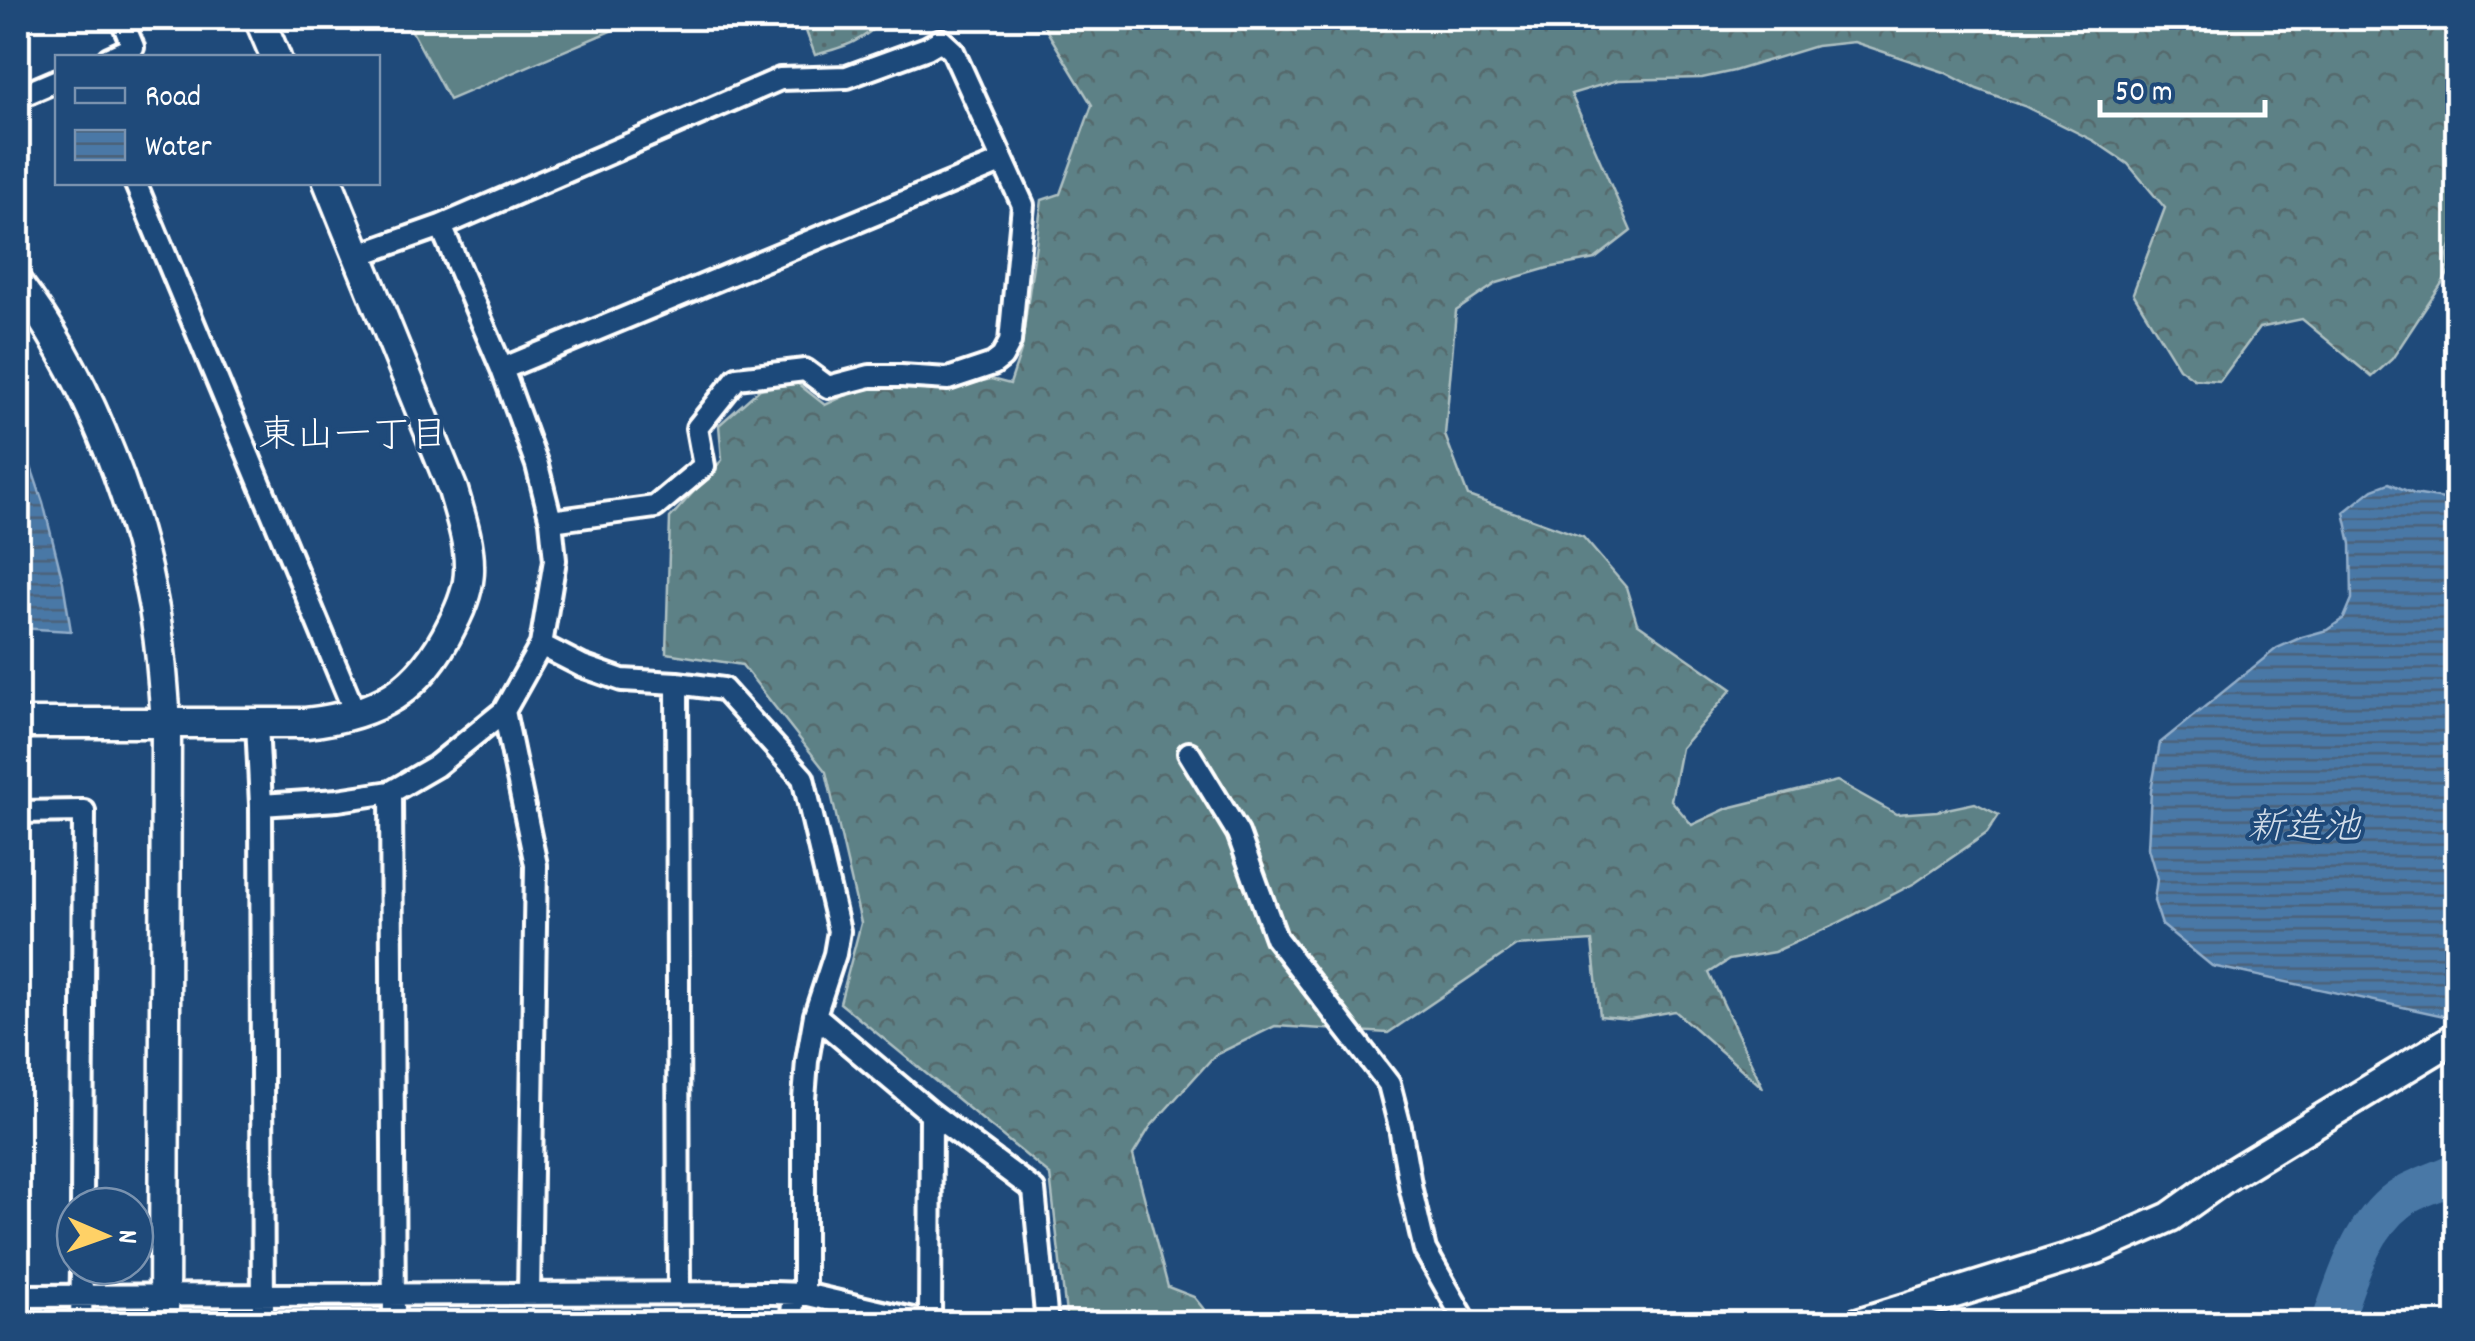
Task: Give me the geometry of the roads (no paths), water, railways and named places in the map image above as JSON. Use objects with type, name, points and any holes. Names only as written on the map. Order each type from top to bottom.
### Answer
[{"type":"street","points":[[116,55],[133,47],[120,18]]},
{"type":"street","points":[[259,18],[275,55]]},
{"type":"street","points":[[358,255],[441,226],[780,79],[847,78],[941,40],[954,51],[1023,205],[1010,342],[1002,357],[993,364],[948,379],[870,376],[828,387],[805,370],[737,378],[697,428],[704,466],[655,507],[551,521]]},
{"type":"street","points":[[18,96],[55,81]]},
{"type":"street","points":[[502,369],[1003,160]]},
{"type":"street","points":[[135,185],[356,714]]},
{"type":"street","points":[[18,724],[306,723],[356,714],[388,700],[427,670],[456,617],[470,569],[466,539],[453,490],[329,185]]},
{"type":"street","points":[[262,805],[391,792],[436,766],[504,710],[541,646],[555,560],[551,521],[537,464],[502,369],[441,226]]},
{"type":"street","points":[[18,284],[69,365],[95,420],[138,533],[152,594],[166,723],[164,1310]]},
{"type":"street","points":[[541,646],[622,680],[723,688],[803,778],[839,931],[806,1061],[799,1294],[791,1324]]},
{"type":"street","points":[[677,683],[680,1294]]},
{"type":"street","points":[[504,710],[536,865],[529,1294]]},
{"type":"street","points":[[256,722],[262,805],[263,1324]]},
{"type":"street","points":[[1189,753],[1238,833],[1276,938],[1389,1084],[1425,1250],[1466,1324]]},
{"type":"street","points":[[391,792],[394,1324]]},
{"type":"street","points":[[18,812],[84,811],[82,1186]]},
{"type":"street","points":[[816,1015],[931,1112],[1034,1190],[1048,1324]]},
{"type":"street","points":[[1855,1324],[2097,1249],[2170,1217],[2226,1177],[2458,1036]]},
{"type":"street","points":[[18,1296],[82,1296],[164,1310],[263,1296],[799,1294],[932,1323],[931,1112]]},
{"type":"street","points":[[81,1324],[82,1286]]},
{"type":"water","points":[[18,429],[43,502],[71,631],[18,628]]},
{"type":"water","name":"新造池","points":[[2389,483],[2414,494],[2457,501],[2458,1011],[2444,1016],[2212,966],[2162,925],[2154,901],[2157,879],[2148,848],[2151,791],[2160,743],[2277,648],[2327,630],[2344,618],[2352,599],[2351,544],[2344,512],[2373,489]]},
{"type":"water","points":[[746,1311],[746,1324],[470,1323]]},
{"type":"waterway","points":[[2331,1324],[2356,1256],[2374,1225],[2399,1199],[2458,1172]]},
{"type":"district","name":"東山一丁目","points":[[353,433]]}]
